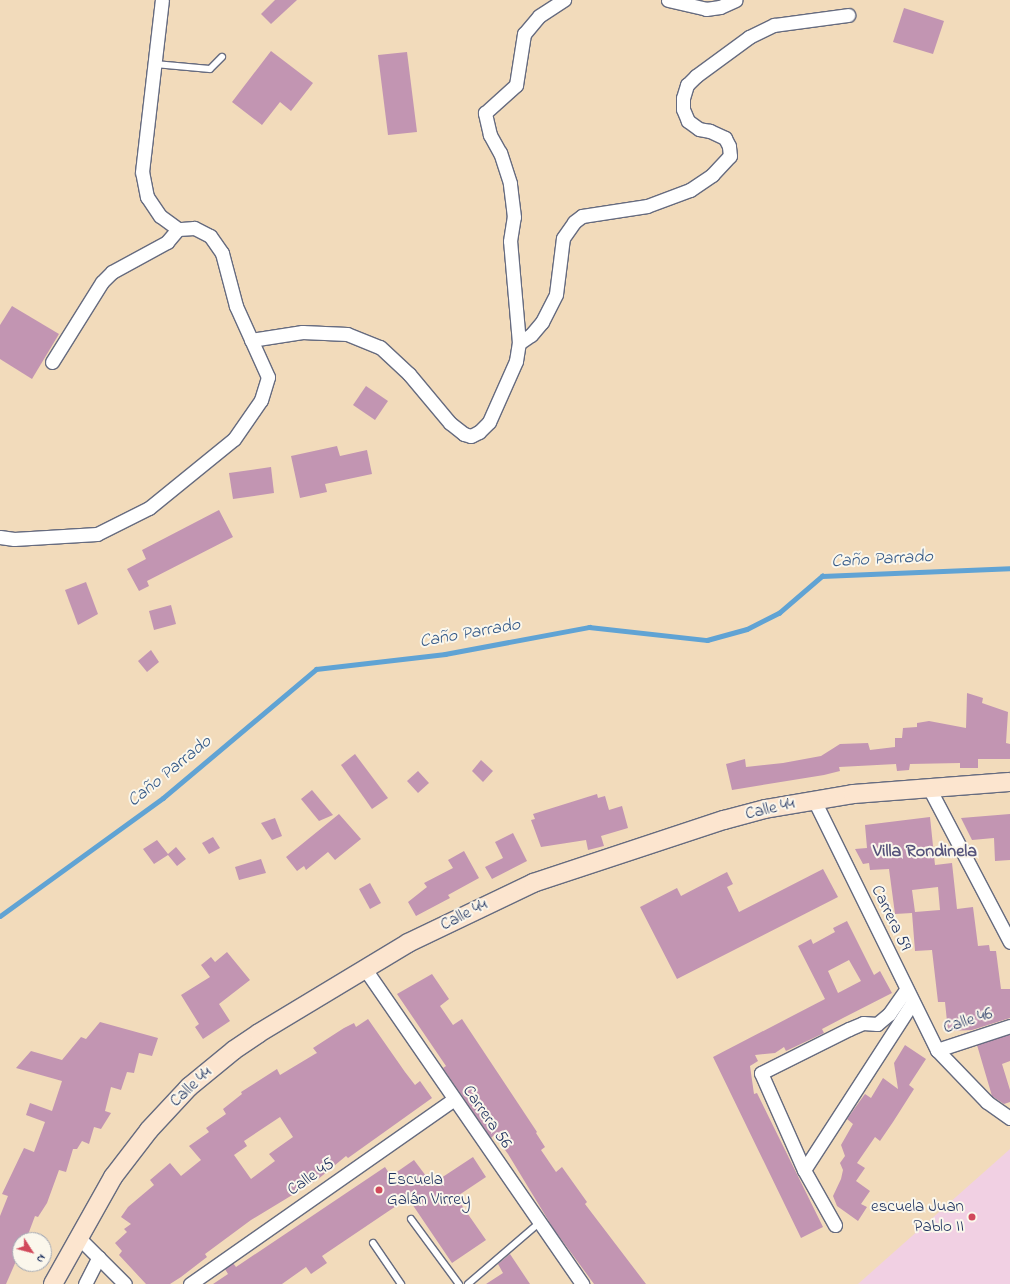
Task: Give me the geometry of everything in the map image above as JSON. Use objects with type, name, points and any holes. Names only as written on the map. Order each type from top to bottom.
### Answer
[{"type":"main road","name":"Calle 44","points":[[54,1284],[78,1237],[130,1153],[189,1087],[234,1050],[408,943],[534,883],[724,820],[814,800],[928,786],[1010,782]]},
{"type":"street","points":[[0,537],[14,539],[97,534],[149,508],[234,439],[261,400],[268,377],[236,306],[222,253],[210,236],[194,228],[178,229],[160,216],[147,197],[142,172],[162,0]]},
{"type":"street","points":[[251,340],[302,332],[347,334],[380,347],[410,374],[450,423],[464,434],[471,436],[489,422],[500,403],[516,361],[519,343],[510,242],[514,217],[510,183],[500,154],[490,135],[485,113],[516,85],[524,34],[538,16],[564,0]]},
{"type":"street","points":[[668,0],[706,9],[720,7],[736,0]]},
{"type":"street","points":[[519,343],[531,335],[542,322],[556,294],[563,238],[574,222],[582,216],[646,206],[690,190],[712,175],[730,156],[729,146],[725,138],[710,131],[699,129],[688,121],[683,109],[683,98],[687,85],[696,76],[749,37],[774,25],[848,15]]},
{"type":"street","points":[[52,362],[102,282],[112,272],[167,242],[178,229]]},
{"type":"street","points":[[928,786],[1010,942]]},
{"type":"street","name":"Carrera 59","points":[[814,800],[912,1003],[937,1050],[987,1102],[1010,1118]]},
{"type":"street","name":"Carrera 56","points":[[365,969],[453,1100],[582,1284]]},
{"type":"street","points":[[835,1225],[804,1170],[761,1073],[849,1028],[863,1023],[877,1024],[889,1014],[906,990]]},
{"type":"street","points":[[804,1170],[912,1003]]},
{"type":"street","name":"Calle 46","points":[[937,1050],[1010,1026]]},
{"type":"street","name":"Calle 45","points":[[190,1284],[453,1100]]},
{"type":"street","points":[[78,1237],[125,1284]]},
{"type":"street","points":[[85,1284],[98,1258]]},
{"type":"lane","points":[[155,64],[210,69],[222,57]]},
{"type":"lane","points":[[411,1219],[459,1284]]},
{"type":"lane","points":[[468,1284],[539,1223]]},
{"type":"lane","points":[[373,1243],[401,1284]]},
{"type":"shaded area","name":"escuela Juan Pablo II","points":[[1010,1149],[1010,1284],[858,1284]]},
{"type":"building","points":[[275,0],[297,0],[271,24],[261,14]]},
{"type":"building","points":[[904,8],[944,21],[933,54],[893,42]]},
{"type":"building","points":[[271,51],[313,83],[291,111],[280,102],[262,125],[232,102]]},
{"type":"building","points":[[407,52],[417,132],[388,135],[378,55]]},
{"type":"building","points":[[12,306],[59,334],[32,379],[0,359],[0,325]]},
{"type":"building","points":[[366,386],[388,401],[375,420],[353,405]]},
{"type":"building","points":[[337,446],[340,456],[367,450],[372,474],[325,484],[327,492],[300,498],[291,456]]},
{"type":"building","points":[[271,467],[274,493],[233,499],[229,473]]},
{"type":"building","points":[[219,510],[233,537],[147,581],[149,586],[139,591],[127,569],[146,559],[142,550]]},
{"type":"building","points":[[86,582],[98,614],[78,625],[65,590]]},
{"type":"building","points":[[171,605],[176,624],[154,630],[149,611]]},
{"type":"building","points":[[151,650],[159,662],[147,672],[138,661]]},
{"type":"building","points":[[967,693],[983,698],[982,703],[1008,712],[1006,743],[1010,744],[1010,759],[978,759],[978,768],[960,768],[960,763],[910,764],[909,770],[897,771],[896,764],[839,767],[840,771],[824,775],[732,790],[726,764],[745,759],[746,767],[783,763],[821,756],[840,744],[868,743],[870,750],[895,747],[895,738],[902,738],[903,728],[917,727],[917,723],[929,721],[966,728]]},
{"type":"building","points":[[355,754],[388,798],[372,809],[341,765]]},
{"type":"building","points":[[481,760],[493,771],[483,782],[472,771]]},
{"type":"building","points":[[418,771],[429,783],[418,793],[407,781]]},
{"type":"building","points":[[312,790],[333,815],[319,821],[301,799]]},
{"type":"building","points":[[597,794],[598,798],[605,796],[609,810],[622,806],[628,828],[601,836],[604,846],[588,850],[586,840],[541,847],[531,820],[535,819],[533,814]]},
{"type":"building","points":[[339,814],[361,839],[335,860],[328,852],[306,870],[304,866],[297,871],[286,857]]},
{"type":"building","points":[[1010,814],[1010,860],[995,861],[994,838],[972,840],[961,818]]},
{"type":"building","points":[[930,817],[935,865],[952,863],[957,909],[973,907],[978,946],[989,945],[990,951],[996,951],[1001,989],[1010,989],[1010,1018],[972,1030],[948,1031],[945,1002],[938,1002],[932,950],[915,951],[912,913],[895,914],[889,869],[870,870],[869,863],[863,864],[855,849],[867,848],[865,825]],"holes":[[[938,887],[940,910],[915,912],[912,890]]]},
{"type":"building","points":[[275,818],[282,836],[272,840],[261,823]]},
{"type":"building","points":[[513,833],[527,861],[492,879],[485,867],[503,858],[495,842]]},
{"type":"building","points":[[213,837],[220,848],[209,854],[202,843]]},
{"type":"building","points":[[157,840],[168,854],[176,847],[186,859],[177,866],[168,855],[154,864],[143,849]]},
{"type":"building","points":[[464,851],[479,878],[448,895],[450,898],[416,916],[408,902],[427,887],[424,883],[453,868],[448,860]]},
{"type":"building","points":[[261,859],[266,873],[239,880],[235,867]]},
{"type":"building","points":[[823,869],[838,897],[677,979],[640,907],[677,888],[681,896],[727,872],[733,884],[727,887],[739,912]]},
{"type":"building","points":[[370,883],[381,903],[370,909],[359,889]]},
{"type":"building","points":[[847,921],[874,975],[880,971],[892,993],[822,1029],[824,1033],[786,1051],[784,1047],[775,1053],[755,1055],[758,1061],[750,1066],[754,1094],[757,1093],[823,1227],[801,1238],[713,1057],[825,999],[798,946],[811,939],[813,944],[835,932],[833,928]],"holes":[[[849,960],[861,981],[838,993],[828,971]]]},
{"type":"building","points":[[227,952],[250,980],[219,1004],[230,1021],[203,1039],[195,1027],[199,1024],[181,995],[210,977],[201,965],[211,957],[215,962]]},
{"type":"building","points":[[432,974],[449,999],[440,1006],[453,1025],[462,1019],[537,1132],[536,1133],[545,1147],[541,1150],[556,1172],[562,1167],[587,1202],[585,1204],[646,1284],[594,1284],[553,1228],[508,1154],[494,1135],[491,1138],[443,1068],[446,1066],[397,994]]},
{"type":"building","points":[[368,1019],[415,1085],[420,1081],[432,1098],[348,1158],[346,1156],[317,1180],[251,1220],[205,1254],[207,1257],[181,1277],[170,1284],[146,1284],[119,1255],[122,1251],[115,1243],[127,1232],[124,1229],[131,1224],[121,1217],[128,1207],[154,1185],[150,1180],[170,1163],[181,1176],[201,1160],[189,1146],[209,1132],[206,1128],[226,1114],[223,1109],[242,1094],[241,1092],[277,1069],[280,1075],[317,1053],[313,1048],[344,1028],[354,1023],[356,1027]],"holes":[[[280,1117],[293,1137],[269,1154],[275,1161],[251,1179],[234,1155],[247,1146],[244,1141]]]},
{"type":"building","points":[[100,1022],[158,1038],[152,1056],[139,1053],[134,1073],[127,1072],[121,1090],[111,1087],[105,1111],[111,1113],[101,1129],[94,1127],[89,1144],[82,1141],[77,1149],[73,1149],[66,1172],[59,1170],[47,1203],[38,1217],[35,1216],[29,1232],[12,1232],[12,1270],[6,1284],[0,1284],[0,1216],[8,1196],[2,1194],[24,1148],[34,1152],[45,1122],[26,1115],[30,1103],[52,1111],[62,1081],[16,1068],[31,1051],[62,1060],[81,1037],[86,1039]]},
{"type":"building","points":[[1010,1034],[1010,1061],[1002,1064],[1010,1090],[1010,1102],[1004,1104],[992,1096],[977,1045]]},
{"type":"building","points":[[905,1045],[926,1059],[909,1085],[914,1089],[893,1122],[880,1141],[875,1137],[857,1163],[865,1168],[856,1181],[870,1191],[861,1204],[867,1207],[858,1221],[837,1206],[833,1196],[841,1179],[843,1170],[840,1163],[845,1156],[841,1145],[853,1124],[847,1119],[865,1094],[871,1098],[883,1078],[898,1089],[894,1063]]},
{"type":"building","points":[[473,1157],[486,1177],[456,1197],[486,1240],[452,1263],[408,1198],[322,1256],[327,1263],[311,1274],[306,1267],[282,1284],[213,1284],[228,1274],[225,1269],[233,1263],[236,1267],[385,1167],[391,1176],[414,1160],[432,1184]]},
{"type":"building","points":[[510,1254],[530,1284],[486,1284],[503,1273],[498,1264]]},
{"type":"waterway","name":"Caño Parrado","points":[[0,916],[163,798],[316,669],[445,654],[589,627],[707,640],[747,629],[779,613],[822,576],[1010,568]]},
{"type":"place","name":"Escuela Galán Virrey","points":[[379,1190]]},
{"type":"place","name":"escuela Juan Pablo II","points":[[972,1217]]},
{"type":"district","name":"Villa Rondinela","points":[[925,852]]}]
